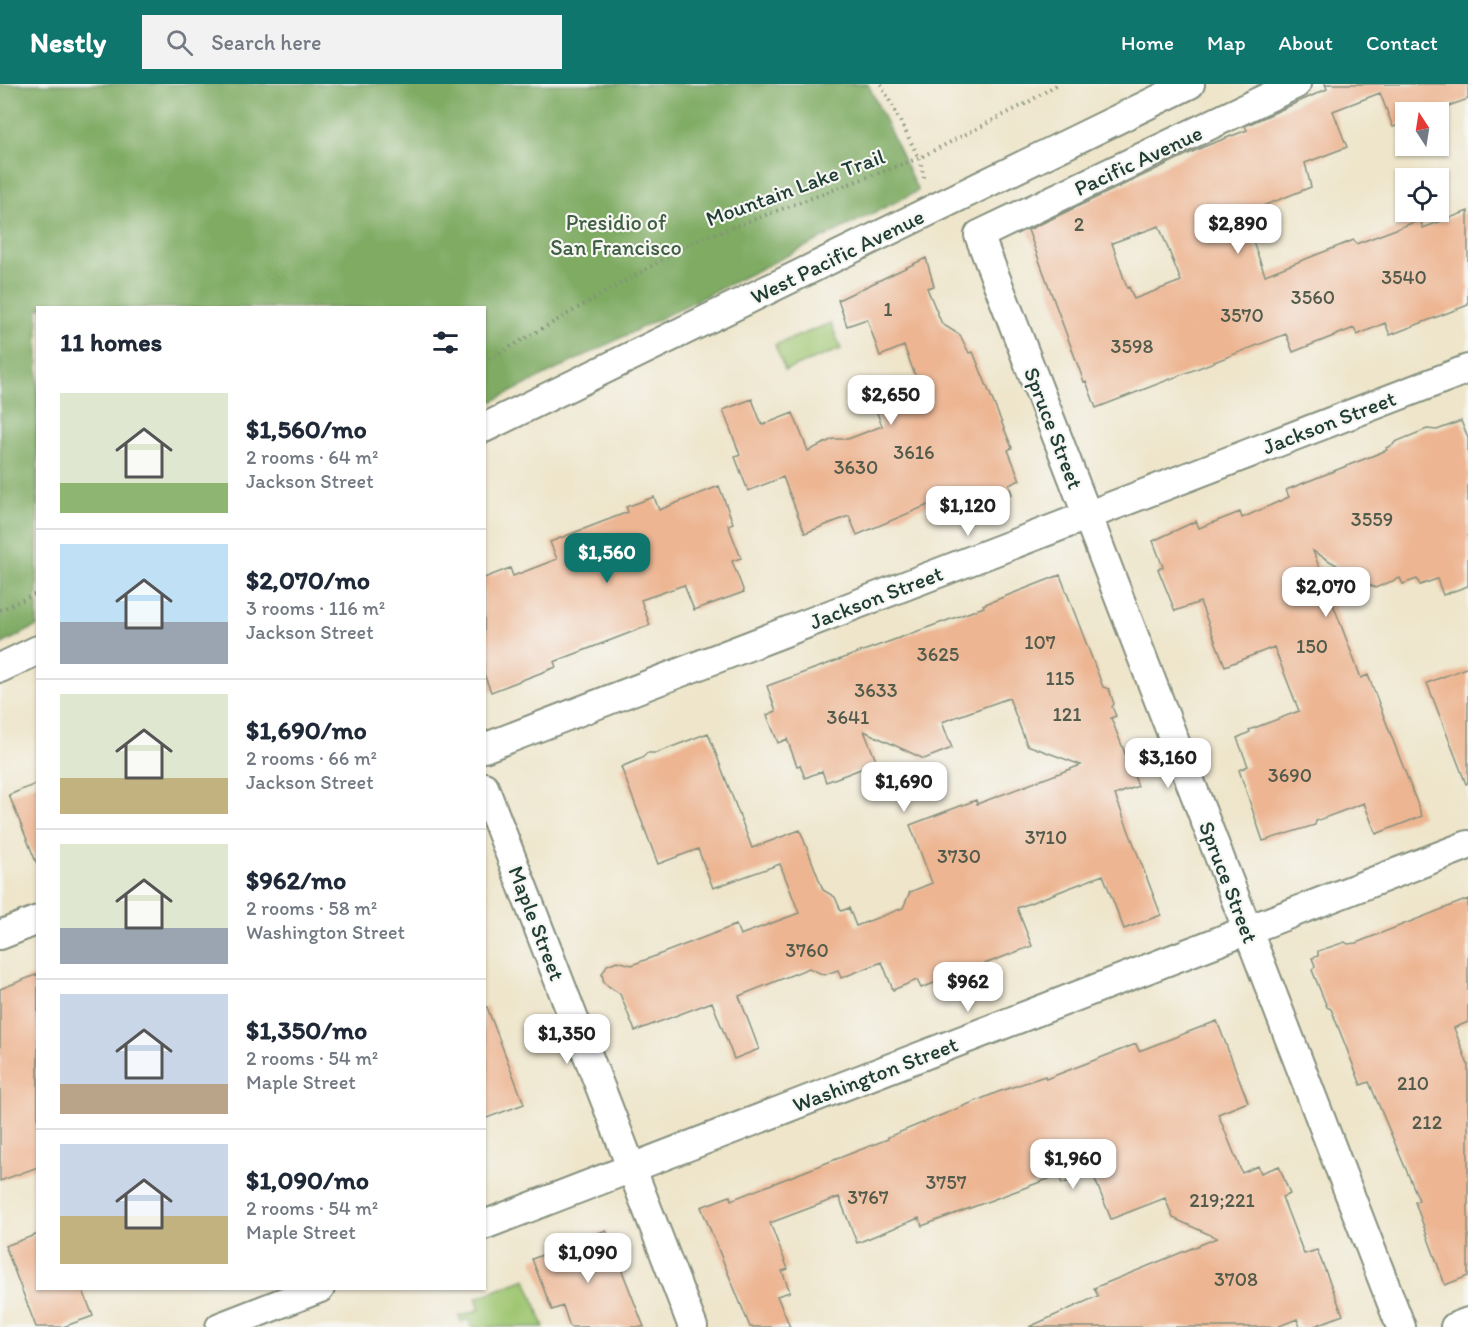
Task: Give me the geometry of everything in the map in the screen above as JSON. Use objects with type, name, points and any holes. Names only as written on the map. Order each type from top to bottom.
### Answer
[{"type":"street","name":"West Pacific Avenue","points":[[486,427],[1190,84]]},
{"type":"street","name":"Pacific Avenue","points":[[979,235],[1296,84]]},
{"type":"street","name":"Spruce Street","points":[[979,235],[1401,1327]]},
{"type":"street","name":"Jackson Street","points":[[486,747],[1468,369]]},
{"type":"street","points":[[0,668],[36,651]]},
{"type":"street","name":"Maple Street","points":[[486,792],[693,1327]]},
{"type":"street","name":"Washington Street","points":[[486,1224],[1468,845]]},
{"type":"street","points":[[0,935],[36,921]]},
{"type":"street","points":[[220,1327],[315,1290]]},
{"type":"street","points":[[1455,1327],[1468,1322]]},
{"type":"path","points":[[881,84],[919,158],[927,187]]},
{"type":"path","name":"Mountain Lake Trail","points":[[486,361],[693,242],[919,158],[1058,84]]},
{"type":"path","points":[[0,610],[36,594]]},
{"type":"green space","name":"Presidio of San Francisco","points":[[0,84],[868,84],[918,191],[486,405],[486,306],[36,306],[36,627],[0,645]]},
{"type":"green space","points":[[831,323],[841,349],[785,370],[775,345]]},
{"type":"green space","points":[[526,1279],[544,1327],[471,1327],[468,1319],[461,1322],[459,1317],[480,1309],[476,1298]]},
{"type":"building","points":[[1325,84],[1468,84],[1468,99],[1449,106],[1449,102],[1395,102],[1395,126],[1393,127],[1380,93],[1333,111],[1347,147],[1305,163],[1311,187],[1263,206],[1269,221],[1248,228],[1265,275],[1354,240],[1356,244],[1415,222],[1421,222],[1423,228],[1439,222],[1449,222],[1449,218],[1468,211],[1468,305],[1390,335],[1385,323],[1357,335],[1354,328],[1293,352],[1286,334],[1096,408],[1086,381],[1084,382],[1028,230],[1203,147],[1247,130],[1245,126],[1327,89]],"holes":[[[1159,226],[1181,281],[1134,299],[1129,287],[1127,288],[1112,243]]]},
{"type":"building","points":[[926,258],[934,286],[927,288],[942,324],[960,335],[969,353],[973,352],[1012,448],[1008,450],[1020,480],[1009,485],[1012,494],[964,513],[954,494],[857,535],[849,516],[805,533],[783,477],[748,491],[735,457],[740,455],[723,410],[752,399],[762,425],[793,413],[808,451],[833,439],[848,439],[882,426],[877,413],[890,408],[888,404],[921,391],[904,346],[880,356],[867,319],[847,326],[838,300]]},
{"type":"building","points":[[1461,421],[1468,438],[1468,586],[1443,595],[1437,579],[1420,585],[1417,579],[1403,584],[1400,578],[1375,588],[1313,551],[1361,678],[1368,675],[1422,816],[1376,834],[1364,803],[1316,821],[1315,825],[1263,841],[1239,770],[1248,766],[1237,738],[1250,732],[1249,730],[1299,711],[1274,647],[1225,666],[1200,602],[1175,611],[1158,569],[1163,567],[1153,541],[1196,521],[1199,528],[1240,512],[1242,518],[1289,497],[1286,490],[1387,450],[1386,448],[1395,442],[1427,429],[1437,430]]},
{"type":"building","points":[[719,486],[733,523],[728,525],[741,558],[732,561],[744,592],[694,610],[684,585],[641,600],[650,625],[554,662],[556,667],[491,692],[486,679],[486,577],[510,568],[513,576],[557,559],[550,542],[628,512],[626,507],[654,497],[659,510]]},
{"type":"building","points":[[1060,575],[1103,687],[1109,689],[1114,704],[1112,707],[1116,716],[1111,718],[1138,786],[1115,795],[1161,915],[1124,929],[1103,875],[1017,908],[1032,946],[921,988],[917,980],[893,990],[882,962],[841,978],[838,970],[824,975],[809,968],[739,996],[759,1049],[734,1059],[712,1002],[635,1031],[620,994],[604,983],[602,974],[607,965],[617,961],[632,965],[736,925],[740,935],[799,913],[780,864],[713,888],[698,849],[658,864],[621,767],[642,758],[647,753],[656,753],[708,733],[752,848],[800,830],[823,890],[835,897],[841,911],[849,908],[856,926],[903,908],[910,892],[932,883],[910,825],[976,800],[977,804],[1081,765],[1027,745],[1009,698],[942,722],[952,748],[924,759],[864,731],[877,763],[826,782],[822,771],[805,778],[800,765],[797,766],[787,739],[778,743],[767,715],[776,711],[767,686],[984,607],[983,605]]},
{"type":"building","points":[[1468,667],[1468,783],[1466,784],[1427,683]]},
{"type":"building","points":[[36,784],[36,862],[9,795]]},
{"type":"building","points":[[1468,899],[1468,1022],[1454,1028],[1468,1065],[1468,1276],[1445,1285],[1415,1202],[1419,1200],[1369,1082],[1361,1085],[1331,1009],[1327,1007],[1312,970],[1315,966],[1312,958],[1318,956],[1318,951],[1345,942],[1356,943]]},
{"type":"building","points":[[36,975],[36,1168],[0,1181],[0,989]]},
{"type":"building","points":[[486,1007],[487,1007],[524,1104],[486,1118]]},
{"type":"building","points":[[1217,1021],[1248,1102],[1218,1114],[1242,1173],[1258,1166],[1261,1173],[1279,1166],[1290,1194],[1282,1197],[1304,1254],[1317,1250],[1343,1315],[1312,1327],[1300,1327],[1297,1319],[1277,1327],[1029,1327],[1098,1296],[1094,1288],[1217,1238],[1173,1218],[1165,1198],[1111,1219],[1092,1172],[1062,1184],[1059,1175],[922,1226],[919,1218],[857,1243],[839,1197],[770,1223],[788,1269],[782,1271],[790,1292],[777,1296],[790,1327],[750,1327],[701,1207],[730,1196],[731,1200],[888,1139],[888,1137],[998,1092],[1045,1076],[1046,1079],[1136,1044],[1139,1051]]},
{"type":"building","points":[[606,1230],[644,1327],[570,1327],[563,1306],[552,1310],[532,1259]]},
{"type":"building","points":[[36,1235],[36,1290],[83,1290],[93,1316],[63,1327],[36,1327],[5,1246]]}]
